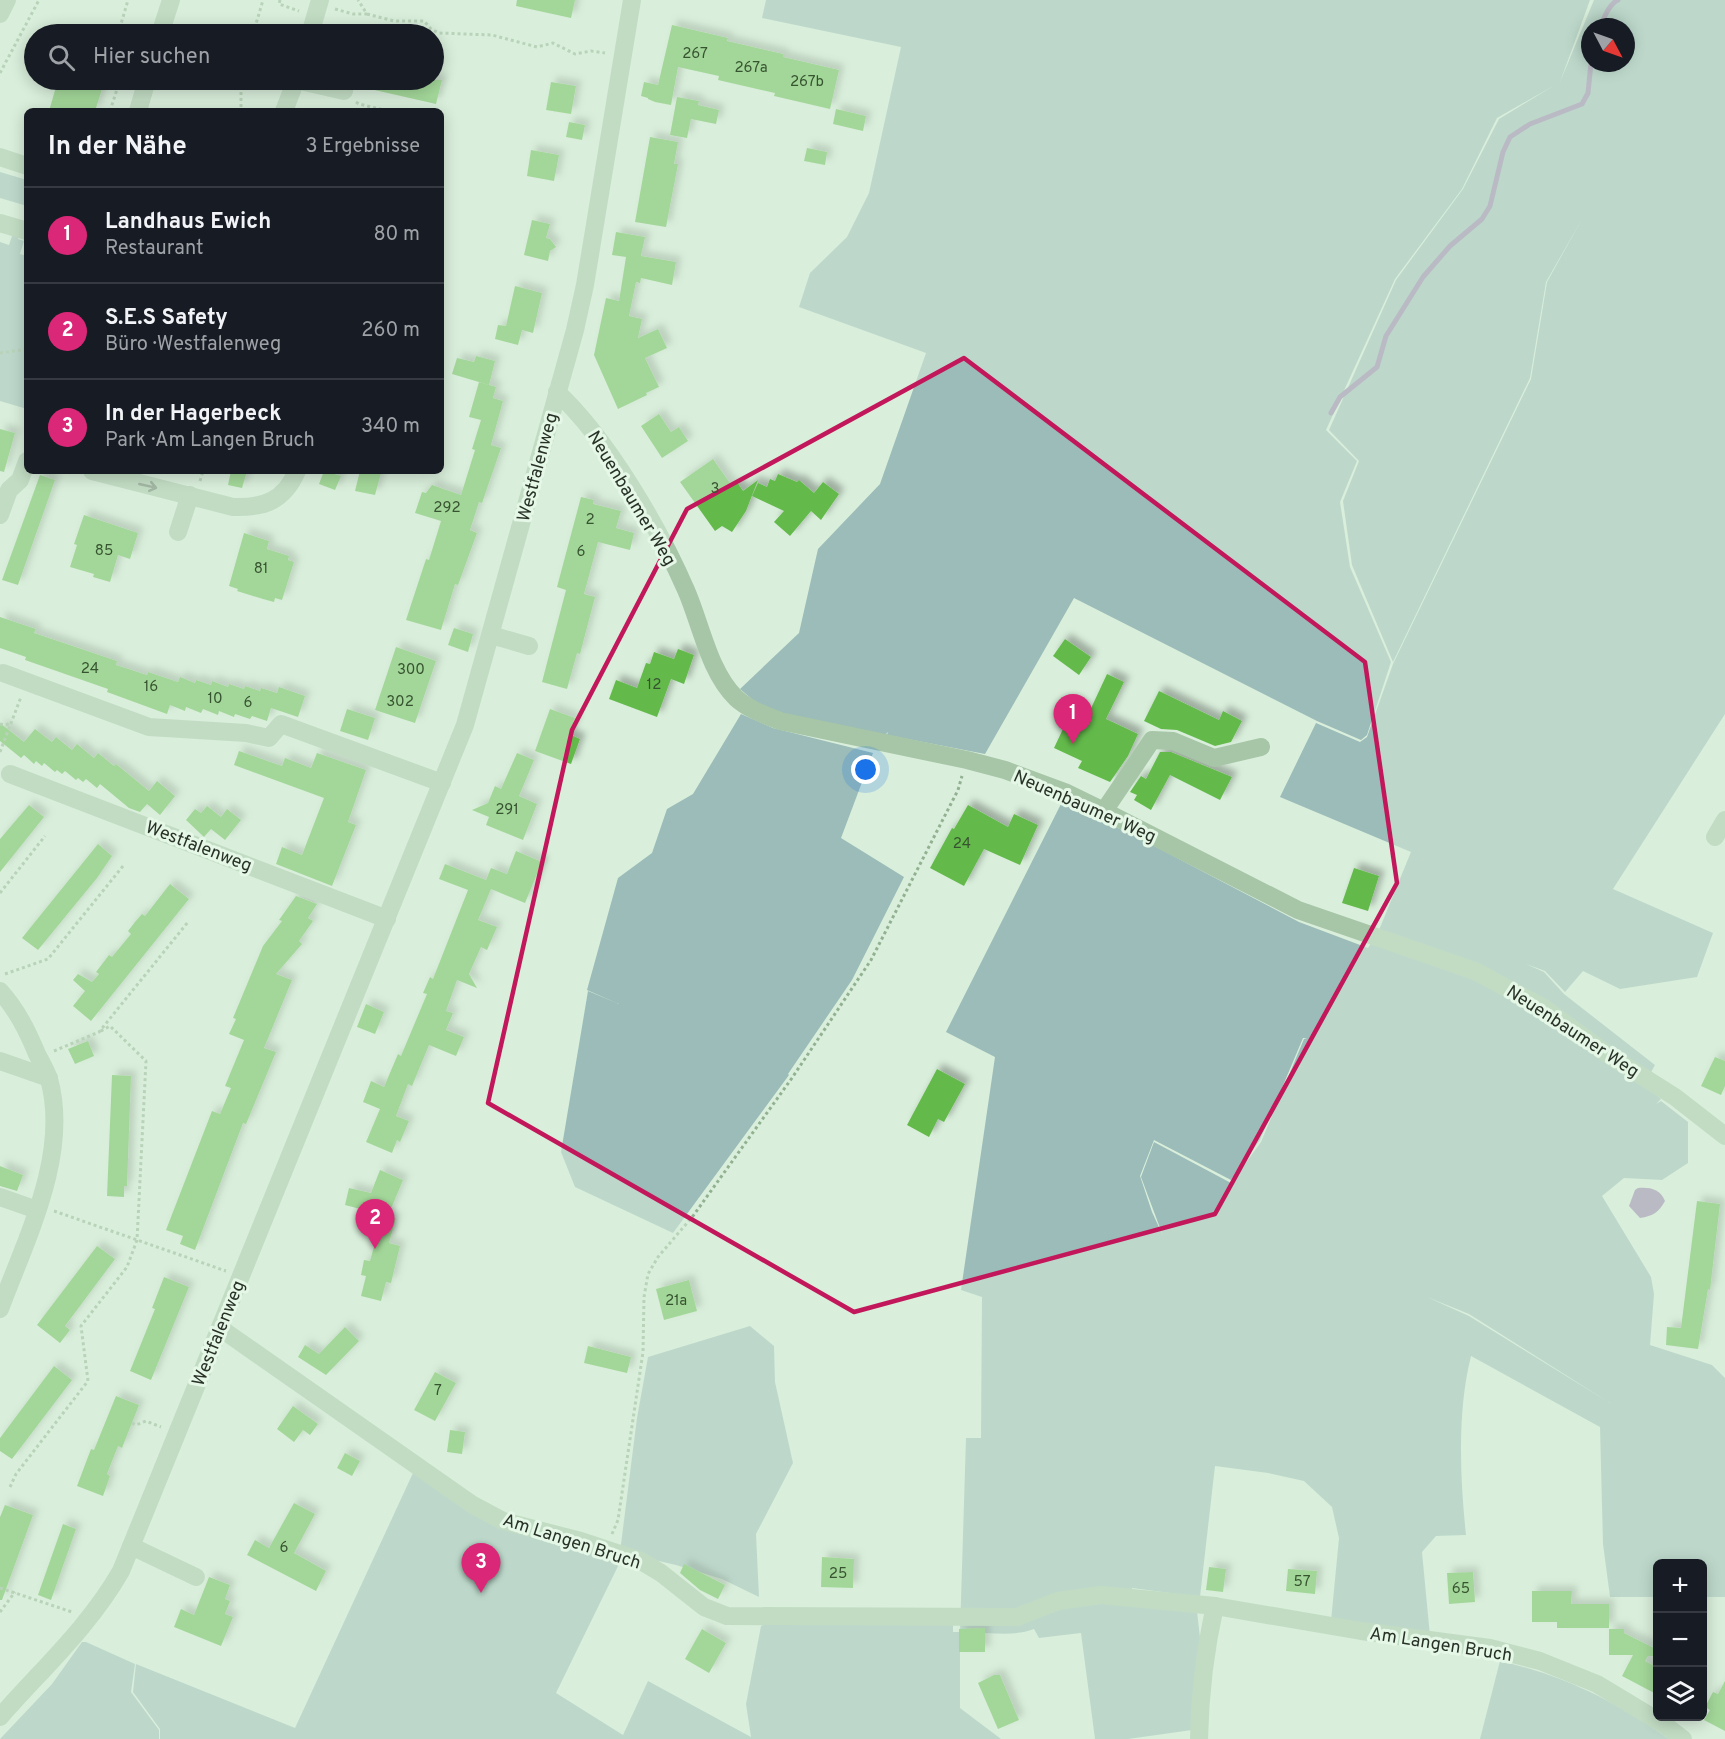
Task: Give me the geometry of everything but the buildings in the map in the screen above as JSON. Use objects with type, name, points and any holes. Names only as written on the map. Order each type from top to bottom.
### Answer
[{"type":"street","points":[[0,14],[7,0]]},
{"type":"street","points":[[163,24],[171,0]]},
{"type":"street","name":"Westfalenweg","points":[[0,1717],[90,1618],[121,1571],[465,725],[575,330],[585,285],[632,0]]},
{"type":"street","points":[[139,108],[144,90]]},
{"type":"street","points":[[285,108],[292,90]]},
{"type":"street","points":[[340,90],[344,91]]},
{"type":"street","points":[[0,157],[24,165]]},
{"type":"street","points":[[0,223],[24,230]]},
{"type":"street","name":"Neuenbaumer Weg","points":[[557,392],[590,428],[660,538],[686,591],[716,670],[735,698],[755,711],[780,721],[967,760],[1028,778],[1104,811],[1298,910],[1475,971],[1544,1008],[1607,1054],[1675,1097],[1725,1136]]},
{"type":"street","points":[[0,515],[9,490],[20,480],[24,469]]},
{"type":"street","points":[[104,474],[232,507],[254,507],[276,499],[290,486],[296,474]]},
{"type":"street","points":[[178,532],[190,495]]},
{"type":"street","points":[[491,635],[529,646]]},
{"type":"street","points":[[3,673],[149,727],[246,733],[270,738],[281,724],[442,783]]},
{"type":"street","points":[[1104,811],[1152,740],[1173,741],[1214,758],[1261,747]]},
{"type":"street","name":"Westfalenweg","points":[[10,774],[387,919]]},
{"type":"street","points":[[1715,837],[1725,820]]},
{"type":"street","points":[[0,991],[13,1005],[26,1027],[48,1078],[53,1110],[54,1141],[50,1168],[0,1309]]},
{"type":"street","points":[[0,1061],[48,1078]]},
{"type":"street","points":[[0,1197],[37,1208]]},
{"type":"street","name":"Am Langen Bruch","points":[[220,1328],[473,1505],[503,1521],[607,1548],[640,1561],[661,1573],[704,1607],[728,1616],[1017,1617],[1058,1601],[1101,1595],[1215,1606],[1361,1631],[1490,1648],[1540,1662],[1597,1684],[1665,1725],[1683,1739]]},
{"type":"street","points":[[131,1546],[196,1577]]},
{"type":"street","points":[[1199,1739],[1207,1642],[1215,1606]]},
{"type":"path","points":[[26,24],[39,0]]},
{"type":"path","points":[[121,24],[127,0]]},
{"type":"path","points":[[257,24],[263,0]]},
{"type":"path","points":[[280,0],[279,4],[315,20],[367,14],[394,21],[424,21],[426,24]]},
{"type":"path","points":[[358,0],[367,14]]},
{"type":"path","points":[[0,73],[24,28]]},
{"type":"path","points":[[444,33],[492,35],[537,47],[553,43],[575,54],[591,51],[623,55]]},
{"type":"path","points":[[111,108],[117,90]]},
{"type":"path","points":[[241,90],[241,108]]},
{"type":"path","points":[[344,91],[359,104],[376,108]]},
{"type":"path","points":[[0,353],[24,349]]},
{"type":"path","points":[[0,752],[2,740],[27,681]]},
{"type":"path","points":[[0,724],[6,725],[11,722]]},
{"type":"path","points":[[607,1548],[618,1520],[643,1352],[644,1297],[648,1274],[658,1257],[693,1216],[772,1107],[871,960],[958,790],[967,760]]},
{"type":"path","points":[[0,893],[45,836]]},
{"type":"path","points":[[0,976],[48,959],[123,866]]},
{"type":"path","points":[[99,1032],[188,922]]},
{"type":"path","points":[[10,1487],[16,1474],[88,1381],[81,1326],[127,1267],[137,1240],[146,1061],[110,1026],[39,1057]]},
{"type":"path","points":[[37,1208],[241,1276]]},
{"type":"path","points":[[132,1423],[136,1425],[146,1421],[177,1432]]},
{"type":"path","points":[[0,1588],[90,1618]]},
{"type":"path","points":[[0,1612],[15,1593]]},
{"type":"highlighted area","points":[[964,358],[1365,662],[1397,883],[1215,1214],[854,1312],[488,1103],[572,730],[687,509]]},
{"type":"shaded area","points":[[766,0],[1590,0],[1583,18],[1581,18],[1581,25],[1560,82],[1581,31],[1581,72],[1635,72],[1635,18],[1587,18],[1594,0],[1725,0],[1725,714],[1613,889],[1713,933],[1697,977],[1620,989],[1583,971],[1565,992],[1545,971],[1526,964],[1544,972],[1564,994],[1655,1065],[1644,1085],[1661,1099],[1656,1104],[1661,1101],[1688,1122],[1688,1163],[1662,1180],[1624,1178],[1602,1196],[1651,1277],[1654,1294],[1650,1345],[1712,1365],[1725,1378],[1725,1597],[1707,1597],[1707,1559],[1653,1559],[1653,1597],[1610,1597],[1603,1544],[1600,1427],[1471,1356],[1463,1400],[1461,1445],[1466,1535],[1436,1536],[1422,1552],[1430,1636],[1331,1621],[1339,1538],[1332,1507],[1304,1481],[1268,1473],[1215,1466],[1200,1597],[1132,1588],[1135,1602],[1197,1611],[1200,1638],[1192,1730],[1128,1739],[1095,1739],[1081,1633],[1039,1638],[1034,1629],[1007,1634],[960,1632],[966,1438],[981,1438],[982,1297],[961,1290],[995,1057],[946,1032],[1062,802],[1135,836],[1299,922],[1368,948],[1379,930],[1411,852],[1280,797],[1316,723],[1360,742],[1367,737],[1393,664],[1531,379],[1547,282],[1582,219],[1546,282],[1530,378],[1393,662],[1352,565],[1343,501],[1359,461],[1329,430],[1396,280],[1463,189],[1499,119],[1555,85],[1497,118],[1462,189],[1395,279],[1326,430],[1357,461],[1340,502],[1350,567],[1391,662],[1367,735],[1361,740],[1317,721],[1074,598],[985,754],[887,735],[888,732],[885,735],[783,716],[759,705],[740,689],[799,633],[818,549],[880,484],[926,353],[799,307],[810,273],[847,237],[869,193],[901,47],[762,18]],"holes":[[[1303,1038],[1307,1038],[1304,1039],[1261,1142],[1231,1183],[1154,1142],[1141,1177],[1163,1236],[1140,1176],[1154,1140],[1231,1180],[1260,1140]],[[1427,1297],[1469,1314],[1610,1403],[1469,1316]]]},
{"type":"shaded area","points":[[0,172],[24,179],[24,205],[0,198]]},
{"type":"shaded area","points":[[13,233],[19,234],[18,239],[24,241],[20,254],[24,255],[24,408],[0,401],[0,242],[9,245]]},
{"type":"shaded area","points":[[741,714],[773,728],[873,753],[841,838],[904,877],[852,980],[789,1075],[673,1233],[575,1187],[561,1152],[588,991],[619,1004],[587,990],[618,878],[652,853],[667,809],[693,794]]},
{"type":"shaded area","points":[[1638,1188],[1654,1190],[1663,1197],[1665,1201],[1655,1213],[1640,1218],[1629,1206]]},
{"type":"shaded area","points":[[750,1326],[774,1346],[775,1382],[793,1463],[756,1534],[759,1597],[722,1579],[620,1552],[637,1418],[648,1357]]},
{"type":"shaded area","points":[[413,1473],[446,1495],[621,1560],[556,1693],[623,1735],[648,1681],[751,1737],[746,1704],[761,1626],[774,1620],[953,1623],[953,1632],[960,1632],[960,1708],[1001,1739],[160,1739],[160,1729],[133,1692],[136,1664],[295,1728]]},
{"type":"shaded area","points":[[82,1642],[135,1664],[131,1692],[159,1730],[159,1739],[0,1739],[52,1684]]},
{"type":"shaded area","points":[[1500,1661],[1546,1674],[1589,1691],[1630,1713],[1669,1739],[1480,1739]]},
{"type":"waterway","points":[[1604,18],[1609,8],[1618,0]]},
{"type":"waterway","points":[[1331,413],[1340,397],[1377,367],[1386,336],[1423,277],[1450,246],[1482,219],[1490,206],[1503,152],[1510,137],[1530,124],[1582,104],[1588,93],[1590,72]]},
{"type":"place","name":"Landhaus Ewich","points":[[1073,744]]},
{"type":"place","name":"S.E.S Safety","points":[[375,1249]]},
{"type":"place","name":"In der Hagerbeck","points":[[481,1593]]}]
